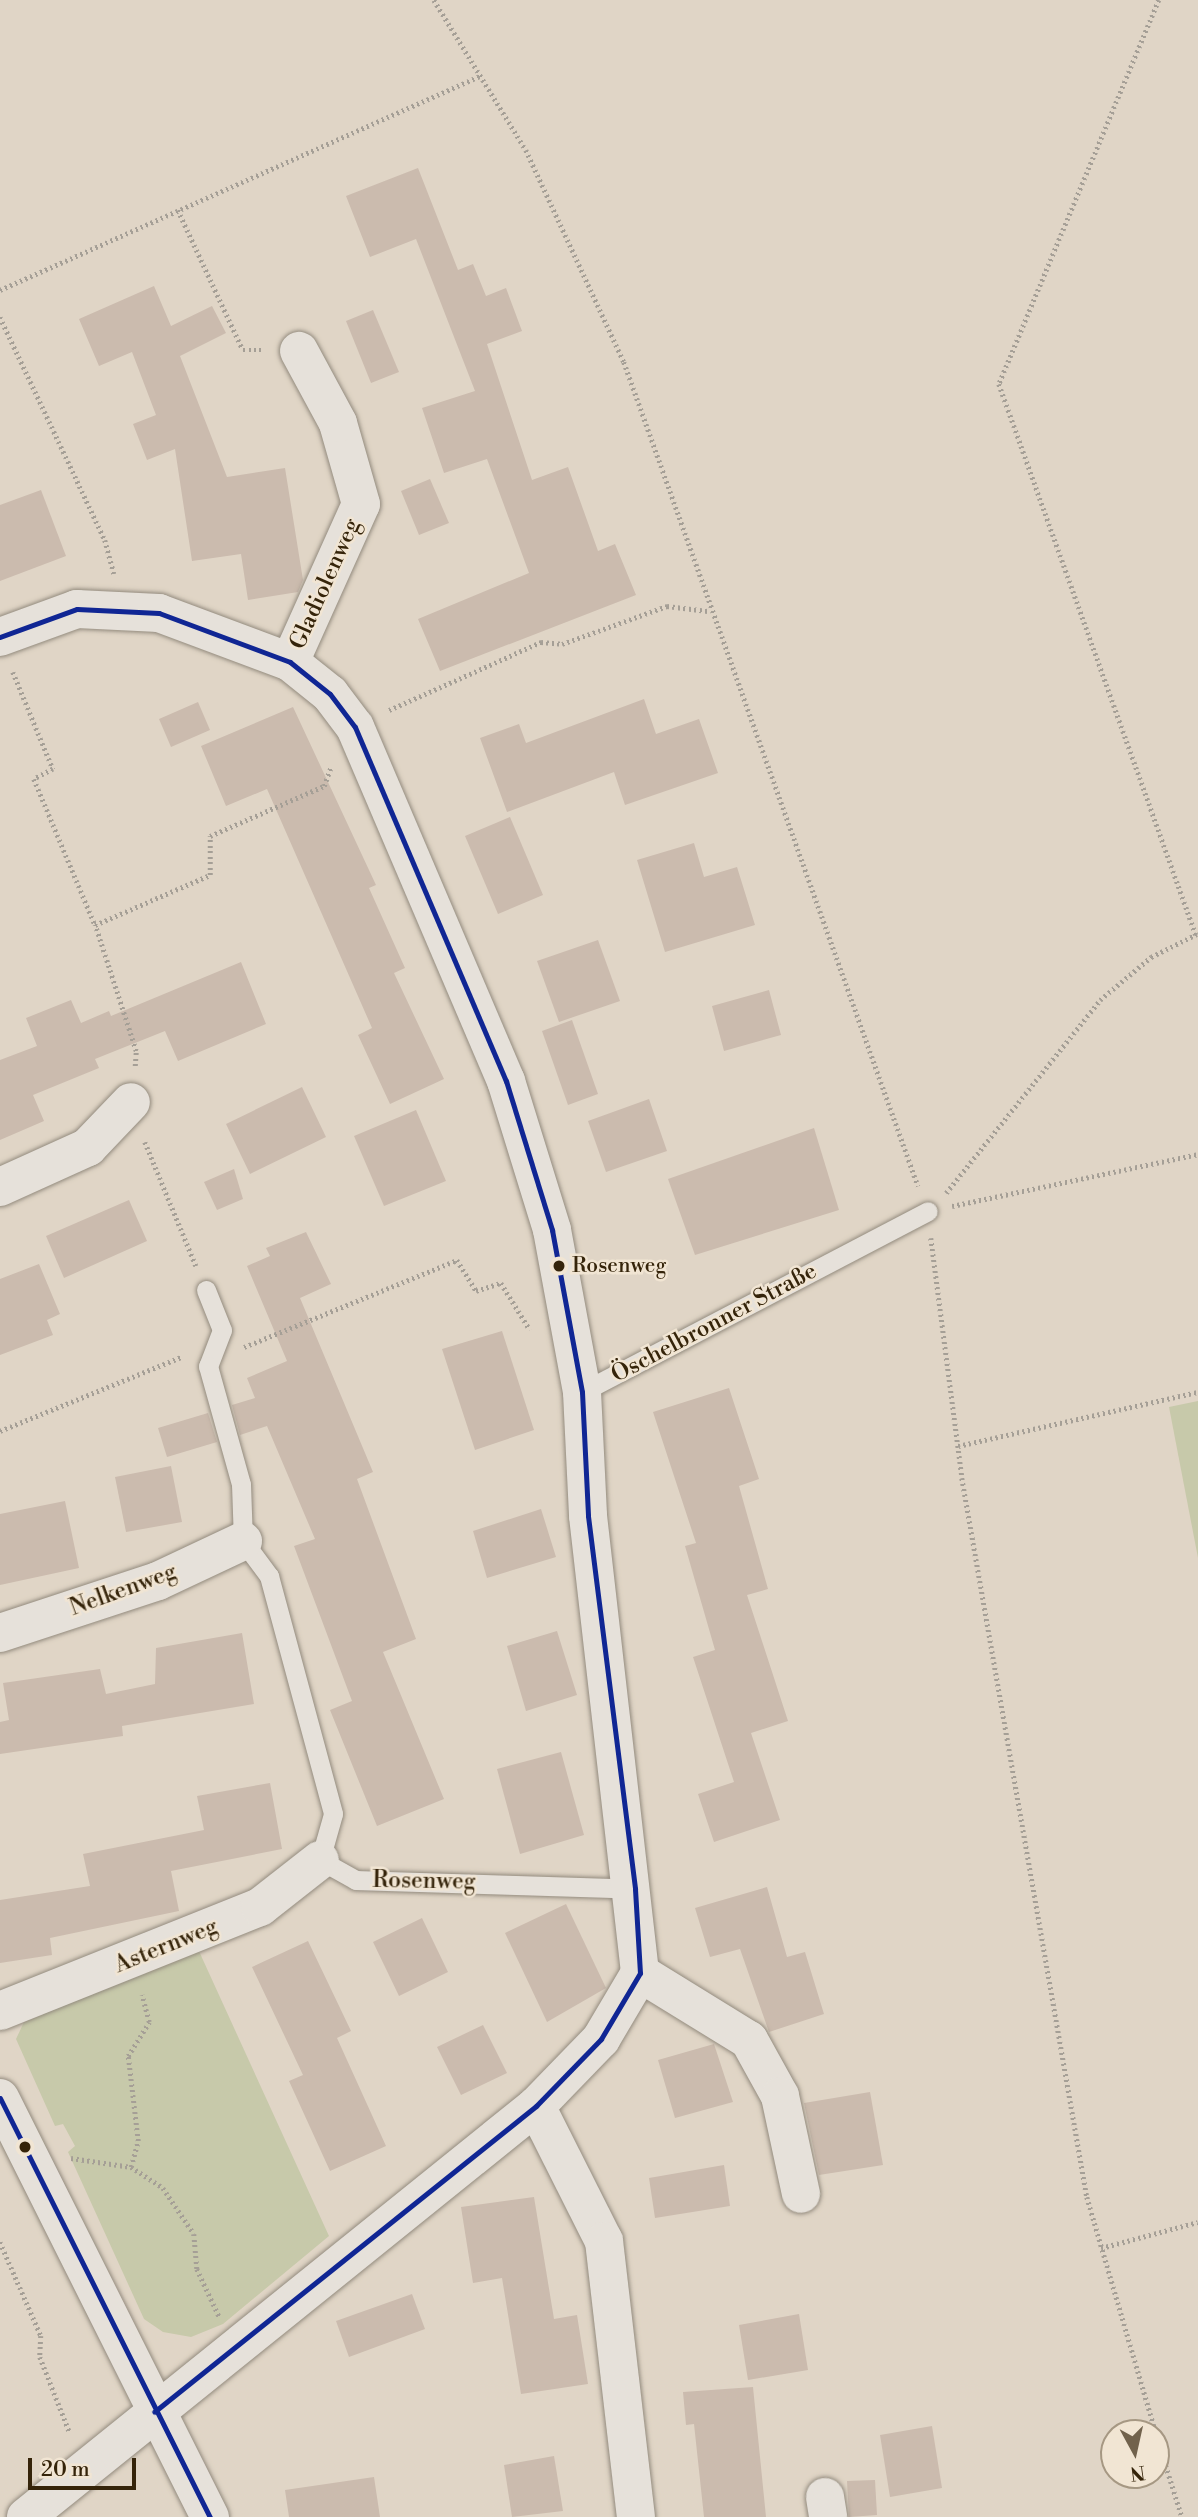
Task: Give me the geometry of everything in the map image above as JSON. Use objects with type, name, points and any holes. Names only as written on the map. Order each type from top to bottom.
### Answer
[{"type":"street","name":"Gladiolenweg","points":[[290,662],[361,504],[338,423],[299,351]]},
{"type":"street","points":[[5,652],[76,609],[159,613],[217,630],[290,662],[330,694],[355,727],[506,1081],[552,1230],[582,1392],[587,1516],[635,1889],[640,1973],[601,2039],[536,2106],[154,2412],[90,2469],[26,2517]]},
{"type":"street","points":[[0,1187],[88,1147],[131,1102]]},
{"type":"street","name":"Nelkenweg","points":[[0,1633],[158,1581],[243,1541]]},
{"type":"street","name":"Asternweg","points":[[0,2011],[131,1961],[260,1907],[320,1860]]},
{"type":"street","points":[[640,1973],[749,2040],[780,2096],[802,2194]]},
{"type":"street","points":[[0,2098],[154,2412],[210,2517]]},
{"type":"street","points":[[536,2106],[604,2241],[636,2517]]},
{"type":"lane","name":"Öschelbronner Straße","points":[[582,1392],[928,1211]]},
{"type":"lane","points":[[206,1290],[222,1330],[208,1354],[241,1484],[243,1541],[269,1576],[333,1814],[320,1860]]},
{"type":"lane","name":"Rosenweg","points":[[320,1860],[356,1880],[635,1889]]},
{"type":"path","points":[[434,0],[526,150],[624,362],[928,1211],[958,1446],[1087,2197],[1152,2419]]},
{"type":"path","points":[[928,1211],[973,1167],[1100,1000],[1152,957],[1197,935],[999,384],[1159,0]]},
{"type":"path","points":[[0,290],[480,75]]},
{"type":"path","points":[[178,210],[243,350],[299,351]]},
{"type":"path","points":[[0,317],[105,540],[117,609]]},
{"type":"path","points":[[5,652],[53,769],[34,779],[95,925]]},
{"type":"path","points":[[121,1008],[136,1051],[131,1102],[206,1290]]},
{"type":"path","points":[[928,1211],[1198,1154]]},
{"type":"path","points":[[0,1431],[181,1357],[233,1352],[457,1260],[476,1291],[501,1283],[508,1294]]},
{"type":"path","points":[[958,1446],[1198,1392]]},
{"type":"path","points":[[131,1961],[149,2022],[128,2056],[138,2141],[131,2167]]},
{"type":"path","points":[[62,2161],[78,2154],[131,2167],[163,2188],[194,2234],[197,2269],[223,2324]]},
{"type":"path","points":[[1101,2248],[1198,2222]]},
{"type":"path","points":[[0,2242],[41,2336],[40,2357],[72,2440],[90,2469]]},
{"type":"path","points":[[1170,2479],[1182,2517]]},
{"type":"green space","points":[[1198,1401],[1198,1558],[1169,1407]]},
{"type":"green space","points":[[198,1949],[329,2236],[223,2324],[191,2337],[163,2332],[144,2319],[68,2152],[75,2146],[63,2124],[55,2126],[16,2039],[25,2020]]},
{"type":"building","points":[[418,168],[458,270],[473,264],[486,296],[506,288],[522,331],[487,344],[532,480],[568,467],[598,551],[615,544],[636,595],[440,671],[418,619],[529,573],[487,459],[444,473],[422,408],[475,391],[416,239],[370,257],[346,196]]},
{"type":"building","points":[[154,286],[171,326],[212,306],[226,333],[180,356],[227,477],[285,468],[303,580],[298,592],[248,600],[241,554],[192,561],[175,449],[147,460],[133,424],[156,415],[132,352],[99,366],[79,319]]},
{"type":"building","points":[[373,310],[399,372],[371,383],[346,321]]},
{"type":"building","points":[[430,479],[449,523],[419,535],[401,491]]},
{"type":"building","points":[[41,490],[66,556],[0,581],[0,505]]},
{"type":"building","points":[[644,699],[656,734],[699,719],[718,773],[625,805],[614,772],[507,812],[480,738],[519,724],[526,743]]},
{"type":"building","points":[[198,702],[210,730],[171,747],[159,719]]},
{"type":"building","points":[[293,707],[376,885],[369,888],[405,968],[394,973],[444,1079],[390,1104],[358,1035],[372,1028],[267,789],[226,806],[201,746]]},
{"type":"building","points":[[510,817],[543,895],[498,914],[465,836]]},
{"type":"building","points":[[694,843],[704,877],[737,867],[755,925],[665,952],[637,860]]},
{"type":"building","points":[[598,940],[620,1001],[559,1022],[537,961]]},
{"type":"building","points":[[241,962],[266,1024],[178,1061],[165,1031],[95,1059],[99,1068],[33,1095],[44,1121],[0,1140],[0,1060],[37,1046],[26,1018],[71,1000],[81,1023],[109,1011],[111,1016]]},
{"type":"building","points":[[769,990],[781,1035],[724,1051],[712,1006]]},
{"type":"building","points":[[572,1020],[598,1094],[568,1105],[542,1031]]},
{"type":"building","points":[[302,1087],[326,1137],[250,1174],[226,1124]]},
{"type":"building","points":[[649,1099],[667,1151],[606,1172],[588,1121]]},
{"type":"building","points":[[416,1110],[446,1181],[384,1206],[354,1136]]},
{"type":"building","points":[[814,1128],[839,1210],[695,1255],[668,1179]]},
{"type":"building","points":[[234,1169],[243,1199],[217,1210],[204,1182]]},
{"type":"building","points":[[129,1200],[147,1241],[64,1278],[46,1236]]},
{"type":"building","points":[[306,1232],[331,1284],[300,1298],[373,1472],[357,1479],[416,1639],[383,1652],[444,1799],[377,1826],[330,1710],[352,1701],[294,1546],[315,1539],[267,1426],[240,1435],[232,1405],[255,1398],[247,1378],[287,1361],[247,1266],[270,1256],[266,1248]]},
{"type":"building","points":[[39,1264],[60,1314],[47,1320],[53,1335],[0,1355],[0,1279]]},
{"type":"building","points":[[502,1331],[534,1430],[475,1450],[442,1349]]},
{"type":"building","points":[[729,1388],[759,1479],[739,1486],[768,1589],[747,1595],[788,1721],[751,1733],[780,1820],[714,1842],[698,1794],[734,1782],[693,1657],[715,1650],[685,1546],[696,1543],[653,1412]]},
{"type":"building","points":[[208,1413],[217,1442],[167,1457],[158,1428]]},
{"type":"building","points":[[171,1466],[182,1522],[126,1532],[115,1477]]},
{"type":"building","points":[[65,1501],[79,1568],[0,1585],[0,1514]]},
{"type":"building","points":[[541,1509],[556,1557],[487,1578],[473,1531]]},
{"type":"building","points":[[557,1631],[577,1695],[526,1711],[507,1646]]},
{"type":"building","points":[[242,1633],[254,1704],[122,1726],[123,1736],[0,1754],[0,1722],[9,1720],[3,1683],[100,1669],[106,1694],[155,1684],[156,1648]]},
{"type":"building","points":[[561,1752],[584,1835],[520,1854],[497,1769]]},
{"type":"building","points":[[270,1783],[282,1849],[171,1871],[179,1911],[50,1938],[52,1955],[0,1963],[0,1900],[90,1886],[83,1854],[204,1830],[197,1796]]},
{"type":"building","points":[[767,1887],[787,1957],[805,1952],[824,2014],[769,2032],[740,1949],[710,1957],[695,1908]]},
{"type":"building","points":[[566,1904],[606,1988],[547,2022],[505,1933]]},
{"type":"building","points":[[422,1918],[448,1972],[399,1996],[373,1942]]},
{"type":"building","points":[[308,1941],[351,2031],[337,2038],[386,2146],[330,2171],[289,2081],[303,2075],[252,1967]]},
{"type":"building","points":[[483,2025],[507,2073],[461,2095],[437,2047]]},
{"type":"building","points":[[714,2044],[733,2102],[675,2118],[658,2060]]},
{"type":"building","points":[[870,2092],[883,2165],[819,2175],[804,2103]]},
{"type":"building","points":[[724,2165],[730,2206],[655,2218],[649,2178]]},
{"type":"building","points":[[534,2197],[554,2319],[577,2315],[588,2384],[521,2394],[502,2278],[473,2283],[461,2207]]},
{"type":"building","points":[[412,2294],[425,2329],[349,2357],[336,2321]]},
{"type":"building","points":[[799,2314],[808,2370],[748,2380],[739,2325]]},
{"type":"building","points":[[753,2387],[766,2517],[704,2517],[694,2424],[686,2425],[683,2392]]},
{"type":"building","points":[[932,2426],[942,2488],[890,2497],[880,2435]]},
{"type":"building","points":[[554,2456],[563,2511],[512,2517],[504,2465]]},
{"type":"building","points":[[374,2477],[380,2517],[289,2517],[285,2490]]},
{"type":"building","points":[[875,2480],[877,2515],[849,2517],[847,2481]]},
{"type":"transit line","points":[[0,637],[77,609],[159,613],[290,662],[330,694],[355,727],[506,1081],[552,1230],[582,1392],[588,1516],[635,1889],[640,1973],[601,2039],[536,2106],[154,2412]]},
{"type":"transit line","points":[[0,2098],[210,2517]]},
{"type":"place","name":"Rosenweg","points":[[559,1266]]}]
